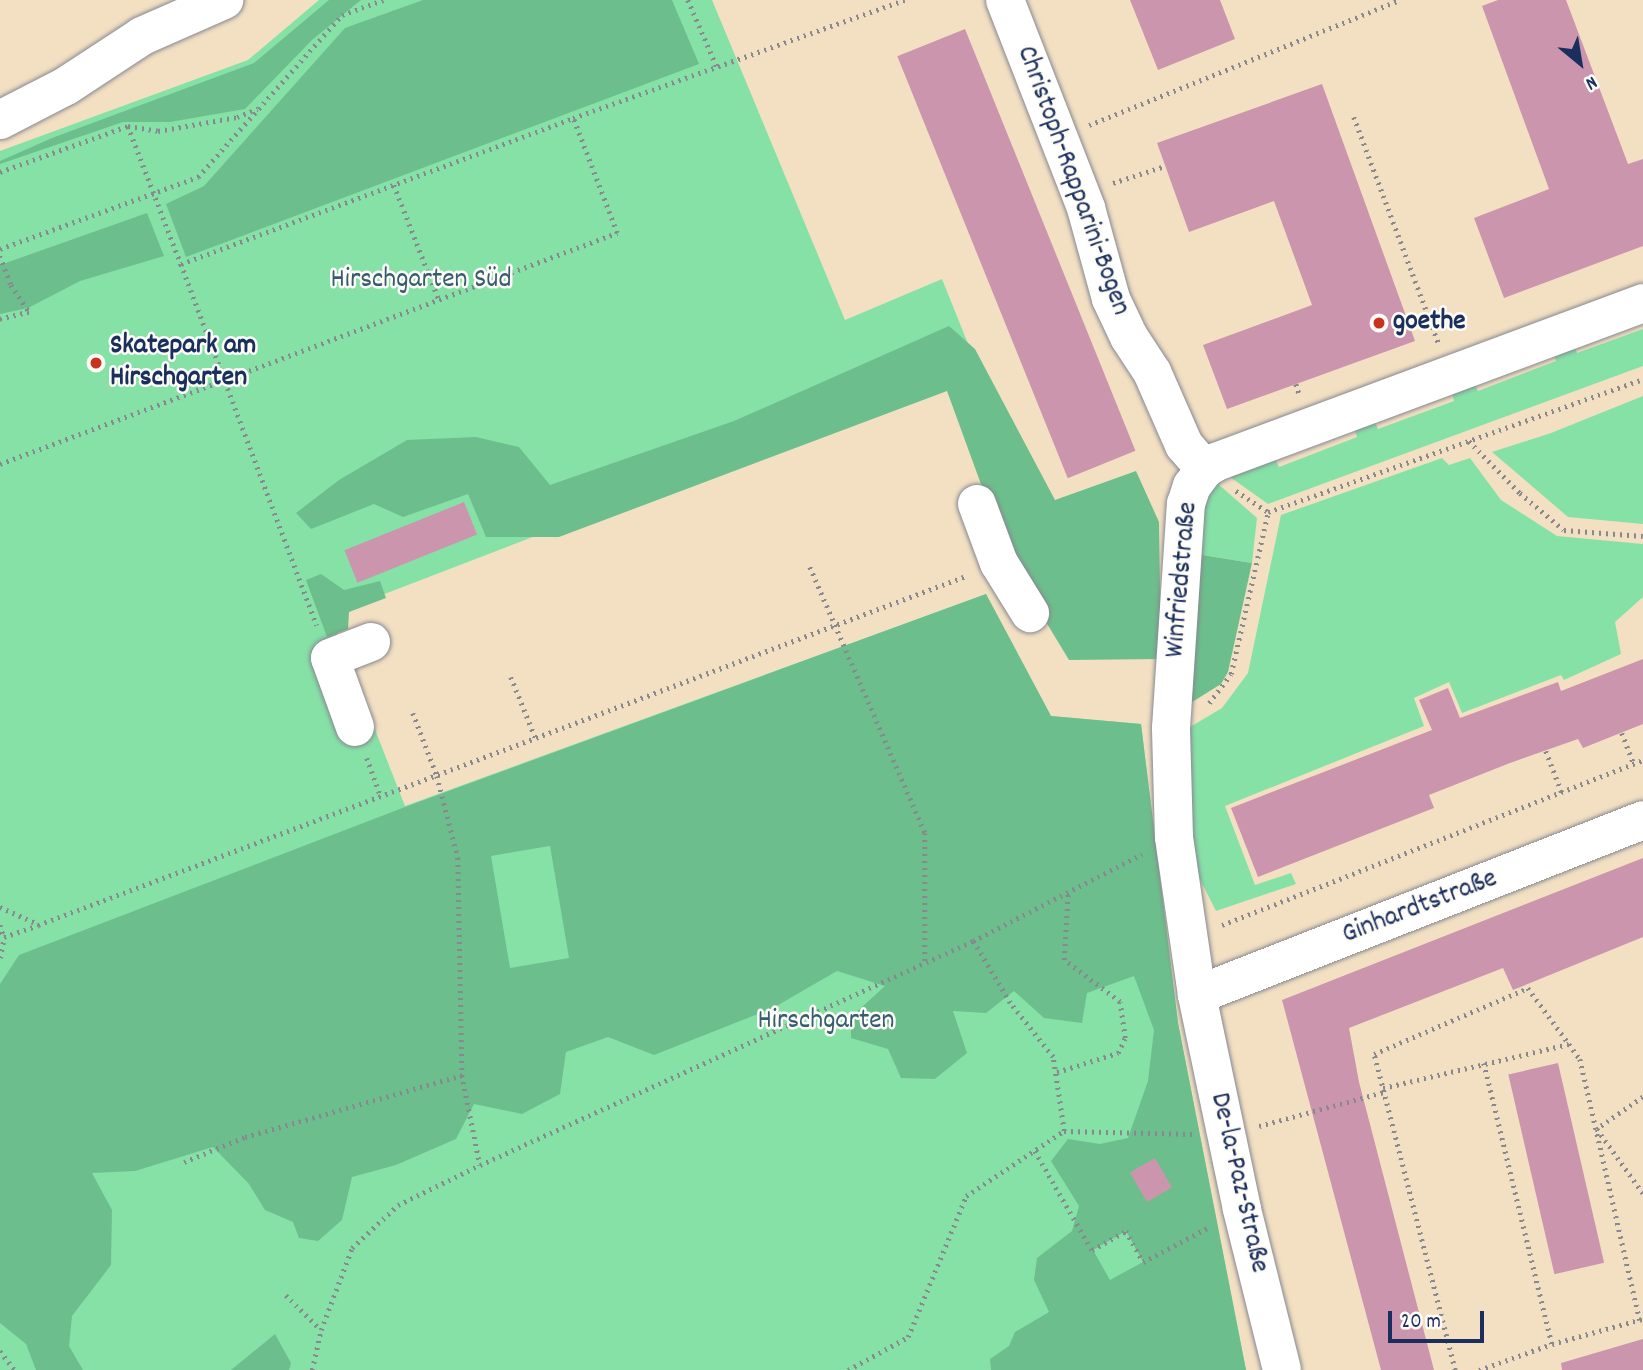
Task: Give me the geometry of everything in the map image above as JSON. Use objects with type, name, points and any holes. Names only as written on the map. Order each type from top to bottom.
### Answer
[{"type":"street","points":[[0,120],[66,86],[142,36],[224,0]]},
{"type":"street","name":"Christoph-Rapparini-Bogen","points":[[1005,0],[1086,208],[1111,299],[1129,337],[1152,372],[1184,445],[1205,469]]},
{"type":"street","name":"Winfriedstraße","points":[[1197,995],[1174,837],[1171,727],[1186,504],[1192,486],[1205,469],[1643,303]]},
{"type":"street","points":[[977,503],[999,564],[1030,613]]},
{"type":"street","points":[[355,727],[330,658],[371,642]]},
{"type":"street","name":"Ginhardtstraße","points":[[1197,995],[1643,820]]},
{"type":"street","name":"De-la-Paz-Straße","points":[[1197,995],[1242,1209],[1282,1370]]},
{"type":"path","points":[[0,249],[198,177],[342,15],[383,0]]},
{"type":"path","points":[[688,0],[717,67]]},
{"type":"path","points":[[181,264],[573,118],[905,0]]},
{"type":"path","points":[[1059,136],[1400,0]]},
{"type":"path","points":[[0,172],[128,126],[158,131],[237,117],[259,108]]},
{"type":"path","points":[[1354,117],[1441,348]]},
{"type":"path","points":[[0,464],[617,233],[573,118]]},
{"type":"path","points":[[128,126],[330,658]]},
{"type":"path","points":[[1112,183],[1165,166]]},
{"type":"path","points":[[394,185],[439,300]]},
{"type":"path","points":[[0,256],[10,285],[29,312],[0,319]]},
{"type":"path","points":[[1171,727],[1203,711],[1231,674],[1268,512],[1643,379]]},
{"type":"path","points":[[1469,441],[1520,493],[1564,530],[1643,536]]},
{"type":"path","points":[[4,937],[999,564]]},
{"type":"path","points":[[810,567],[925,833],[925,963]]},
{"type":"path","points":[[511,677],[536,739]]},
{"type":"path","points":[[413,713],[437,776],[458,858],[462,1076],[480,1165]]},
{"type":"path","points":[[1622,733],[1634,764]]},
{"type":"path","points":[[1545,751],[1562,793]]},
{"type":"path","points":[[1188,938],[1643,761]]},
{"type":"path","points":[[312,1370],[321,1329],[352,1248],[398,1205],[480,1165],[973,942],[1174,837]]},
{"type":"path","points":[[1057,1072],[1118,1053],[1125,1038],[1120,1002],[1064,960],[1069,892]]},
{"type":"path","points":[[0,907],[38,925]]},
{"type":"path","points":[[0,925],[4,937],[0,958]]},
{"type":"path","points":[[973,942],[1010,1003],[1052,1057],[1057,1072],[1064,1131]]},
{"type":"path","points":[[1454,1370],[1374,1054],[1528,988],[1580,1059],[1642,1319],[1552,1344],[1479,1370]]},
{"type":"path","points":[[848,1370],[908,1337],[966,1196],[1064,1131],[1227,1135],[1484,1063],[1569,1044]]},
{"type":"path","points":[[1484,1063],[1552,1344]]},
{"type":"path","points":[[184,1162],[244,1137],[462,1076]]},
{"type":"path","points":[[1597,1129],[1643,1097]]},
{"type":"path","points":[[1597,1129],[1643,1193]]},
{"type":"path","points":[[1035,1151],[1092,1250],[1126,1231],[1143,1262],[1242,1209]]},
{"type":"path","points":[[286,1295],[321,1329]]},
{"type":"path","points":[[0,1351],[15,1370]]},
{"type":"green space","name":"Hirschgarten Süd","points":[[319,0],[712,0],[845,320],[942,279],[977,366],[330,615],[405,806],[986,594],[1051,716],[1141,724],[1178,1023],[1246,1370],[0,1370],[0,151],[248,60]]},
{"type":"green space","points":[[329,0],[361,0],[312,40],[245,109],[170,122],[123,122],[0,164],[0,161],[52,138],[254,63]]},
{"type":"green space","points":[[423,0],[672,0],[699,64],[186,257],[166,204],[204,186],[345,28]]},
{"type":"green space","points":[[147,213],[164,256],[80,281],[28,308],[0,314],[0,265]]},
{"type":"green space","points":[[949,326],[975,349],[1055,500],[1136,471],[1159,522],[1161,659],[1069,660],[1009,561],[947,391],[559,537],[486,537],[468,494],[403,517],[374,504],[311,529],[296,513],[339,480],[407,440],[476,437],[519,447],[550,485],[734,421]]},
{"type":"green space","points":[[1643,329],[1643,366],[1268,504],[1230,477],[1274,456],[1279,467],[1357,437],[1353,425],[1373,418],[1378,429],[1454,401],[1451,389],[1473,381],[1478,391],[1556,361],[1552,350],[1573,342],[1577,353]]},
{"type":"green space","points":[[1643,396],[1643,524],[1568,517],[1492,452],[1551,433]]},
{"type":"green space","points":[[1442,458],[1449,465],[1470,458],[1501,500],[1557,536],[1643,544],[1643,597],[1615,622],[1621,654],[1564,680],[1561,675],[1462,713],[1449,682],[1414,698],[1424,726],[1225,806],[1255,885],[1291,873],[1296,884],[1216,911],[1192,864],[1190,727],[1222,708],[1248,673],[1281,515]]},
{"type":"green space","points":[[1217,483],[1257,518],[1252,563],[1196,554],[1200,506]]},
{"type":"green space","points":[[1196,554],[1252,563],[1228,672],[1221,684],[1189,704]]},
{"type":"green space","points":[[321,574],[344,590],[380,581],[386,598],[349,612],[348,629],[327,637],[306,580]]},
{"type":"green space","name":"Hirschgarten","points":[[986,594],[1051,716],[1141,724],[1178,1023],[1246,1370],[991,1370],[990,1359],[1009,1346],[1015,1332],[1049,1312],[1034,1280],[1037,1258],[1072,1231],[1079,1206],[1051,1161],[1068,1139],[1100,1144],[1128,1138],[1148,1081],[1154,1030],[1134,976],[1087,993],[1082,1023],[1044,1018],[1014,991],[986,1013],[953,1011],[967,1053],[935,1079],[901,1078],[888,1049],[851,1038],[851,1017],[885,986],[837,971],[773,1008],[654,1055],[608,1037],[566,1052],[560,1094],[522,1114],[474,1104],[456,1139],[396,1165],[352,1177],[342,1220],[318,1241],[299,1238],[293,1222],[265,1210],[249,1184],[213,1147],[135,1171],[92,1173],[112,1210],[111,1265],[72,1316],[69,1346],[83,1370],[36,1370],[26,1344],[0,1323],[0,984],[19,955],[405,807]],"holes":[[[550,846],[569,958],[510,968],[491,856]],[[1126,1231],[1143,1262],[1110,1280],[1093,1250]]]},
{"type":"green space","points":[[275,1334],[291,1363],[289,1370],[231,1370]]},
{"type":"building","points":[[1130,0],[1220,0],[1235,39],[1158,70]]},
{"type":"building","points":[[1498,0],[1566,0],[1628,164],[1643,159],[1643,246],[1504,298],[1474,218],[1549,189],[1482,6]]},
{"type":"building","points":[[965,29],[1135,451],[1068,478],[897,56]]},
{"type":"building","points":[[1322,84],[1415,341],[1227,409],[1203,345],[1312,305],[1274,201],[1189,232],[1157,143]]},
{"type":"building","points":[[464,502],[477,534],[358,583],[344,550]]},
{"type":"building","points":[[1643,659],[1643,724],[1583,748],[1578,739],[1429,795],[1434,808],[1258,877],[1231,808],[1432,730],[1419,700],[1448,688],[1460,718],[1558,682],[1561,691]]},
{"type":"building","points":[[1643,858],[1643,937],[1513,990],[1503,968],[1349,1028],[1359,1082],[1434,1370],[1381,1370],[1282,1000]]},
{"type":"building","points":[[1558,1063],[1604,1263],[1554,1274],[1508,1074]]},
{"type":"building","points":[[1155,1158],[1172,1187],[1147,1202],[1130,1172]]},
{"type":"building","points":[[1643,1339],[1643,1370],[1562,1370],[1561,1363]]},
{"type":"place","name":"goethe","points":[[1379,323]]},
{"type":"place","name":"Skatepark am Hirschgarten","points":[[96,363]]}]
